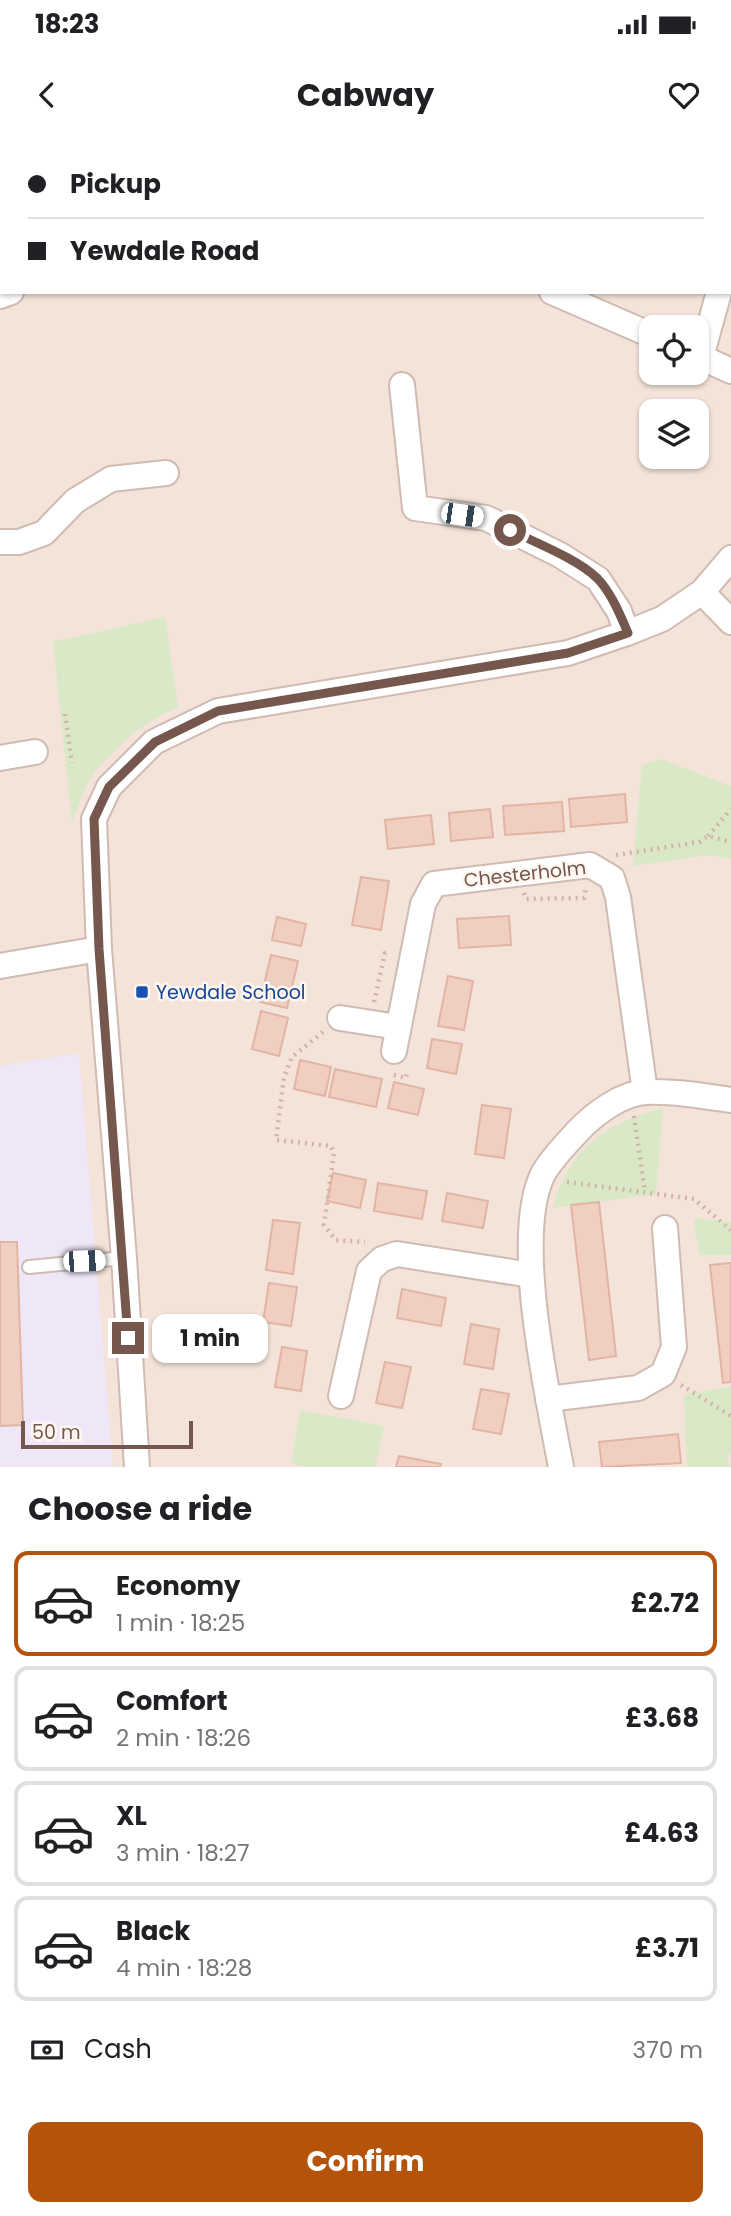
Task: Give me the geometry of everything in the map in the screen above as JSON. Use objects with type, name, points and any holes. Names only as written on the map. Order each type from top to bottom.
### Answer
[{"type":"street","points":[[557,294],[639,330]]},
{"type":"street","points":[[709,324],[718,294]]},
{"type":"street","points":[[709,361],[731,371]]},
{"type":"street","points":[[402,385],[415,508],[486,518],[560,555],[598,579],[619,611],[628,633]]},
{"type":"street","points":[[0,542],[19,542],[44,533],[75,501],[111,479],[166,473]]},
{"type":"street","points":[[137,1467],[124,1258],[99,949],[94,819],[109,787],[155,742],[218,711],[568,653],[628,633],[662,619],[702,592],[731,558]]},
{"type":"street","points":[[702,592],[731,622]]},
{"type":"street","points":[[0,758],[34,752]]},
{"type":"street","name":"Chesterholm","points":[[333,1023],[396,1054],[423,904],[434,884],[590,865],[612,878],[618,897],[639,1102]]},
{"type":"street","points":[[0,966],[99,949]]},
{"type":"street","points":[[561,1467],[548,1399],[531,1275],[529,1237],[534,1204],[543,1174],[589,1119],[628,1096],[639,1102],[731,1100]]},
{"type":"street","points":[[548,1399],[638,1388],[663,1374],[674,1347],[665,1228]]},
{"type":"street","points":[[341,1396],[369,1271],[382,1259],[397,1254],[531,1275]]},
{"type":"lane","points":[[29,1267],[124,1258]]},
{"type":"path","points":[[65,714],[72,763]]},
{"type":"path","points":[[604,856],[699,842],[708,836],[731,809]]},
{"type":"path","points":[[708,836],[731,842]]},
{"type":"path","points":[[520,886],[526,899],[584,898],[587,877]]},
{"type":"path","points":[[372,1011],[386,953],[394,953]]},
{"type":"path","points":[[333,1023],[292,1057],[284,1077],[276,1140],[331,1146],[334,1153],[324,1225],[336,1240],[376,1243]]},
{"type":"path","points":[[639,1102],[645,1192]]},
{"type":"path","points":[[568,1182],[694,1199],[731,1230]]},
{"type":"path","points":[[675,1382],[731,1416]]},
{"type":"shaded area","points":[[0,294],[731,294],[731,1467],[0,1467]]},
{"type":"shaded area","points":[[79,1053],[113,1467],[0,1467],[0,1066]]},
{"type":"green space","points":[[165,617],[178,708],[144,726],[103,762],[88,783],[72,822],[53,642]]},
{"type":"green space","points":[[661,759],[731,786],[731,859],[709,855],[633,866],[642,765]]},
{"type":"green space","points":[[663,1108],[656,1194],[553,1208],[569,1169],[592,1141],[624,1122]]},
{"type":"green space","points":[[693,1218],[731,1222],[731,1255],[700,1255]]},
{"type":"green space","points":[[731,1387],[731,1451],[727,1458],[731,1467],[687,1467],[684,1394]]},
{"type":"green space","points":[[300,1410],[384,1426],[375,1467],[306,1467],[291,1463]]},
{"type":"building","points":[[625,794],[627,822],[571,827],[569,799]]},
{"type":"building","points":[[562,802],[564,831],[505,835],[503,806]]},
{"type":"building","points":[[490,809],[493,837],[451,841],[449,813]]},
{"type":"building","points":[[431,815],[434,844],[388,849],[385,820]]},
{"type":"building","points":[[361,877],[389,881],[381,930],[352,925]]},
{"type":"building","points":[[509,916],[511,945],[459,948],[457,919]]},
{"type":"building","points":[[277,917],[306,924],[301,946],[272,940]]},
{"type":"building","points":[[271,955],[298,961],[287,1008],[260,1002]]},
{"type":"building","points":[[448,976],[473,981],[464,1030],[438,1026]]},
{"type":"building","points":[[261,1011],[288,1018],[279,1056],[252,1049]]},
{"type":"building","points":[[432,1039],[462,1044],[456,1074],[427,1068]]},
{"type":"building","points":[[300,1060],[331,1067],[325,1096],[294,1089]]},
{"type":"building","points":[[335,1069],[382,1079],[376,1107],[329,1097]]},
{"type":"building","points":[[394,1082],[424,1089],[418,1115],[388,1108]]},
{"type":"building","points":[[482,1105],[511,1109],[504,1158],[475,1154]]},
{"type":"building","points":[[333,1173],[366,1180],[360,1208],[327,1201]]},
{"type":"building","points":[[378,1183],[427,1191],[422,1219],[374,1211]]},
{"type":"building","points":[[447,1193],[488,1201],[483,1228],[442,1221]]},
{"type":"building","points":[[599,1202],[616,1356],[589,1360],[571,1205]]},
{"type":"building","points":[[273,1220],[300,1223],[293,1274],[266,1270]]},
{"type":"building","points":[[0,1242],[17,1242],[23,1425],[0,1426]]},
{"type":"building","points":[[731,1263],[731,1382],[723,1383],[710,1265]]},
{"type":"building","points":[[269,1283],[297,1287],[291,1326],[263,1322]]},
{"type":"building","points":[[402,1289],[446,1298],[441,1326],[397,1318]]},
{"type":"building","points":[[471,1324],[499,1329],[493,1369],[464,1364]]},
{"type":"building","points":[[282,1347],[307,1351],[301,1391],[275,1387]]},
{"type":"building","points":[[385,1362],[411,1367],[402,1408],[376,1403]]},
{"type":"building","points":[[481,1389],[509,1394],[501,1434],[473,1429]]},
{"type":"building","points":[[678,1434],[681,1463],[602,1467],[599,1442]]},
{"type":"building","points":[[399,1456],[441,1464],[440,1467],[396,1467]]},
{"type":"place","name":"Yewdale School","points":[[142,992]]},
{"type":"route","points":[[128,1338],[99,949],[94,819],[109,787],[155,742],[218,711],[568,653],[628,633],[619,611],[598,579],[560,555],[510,530]]}]
